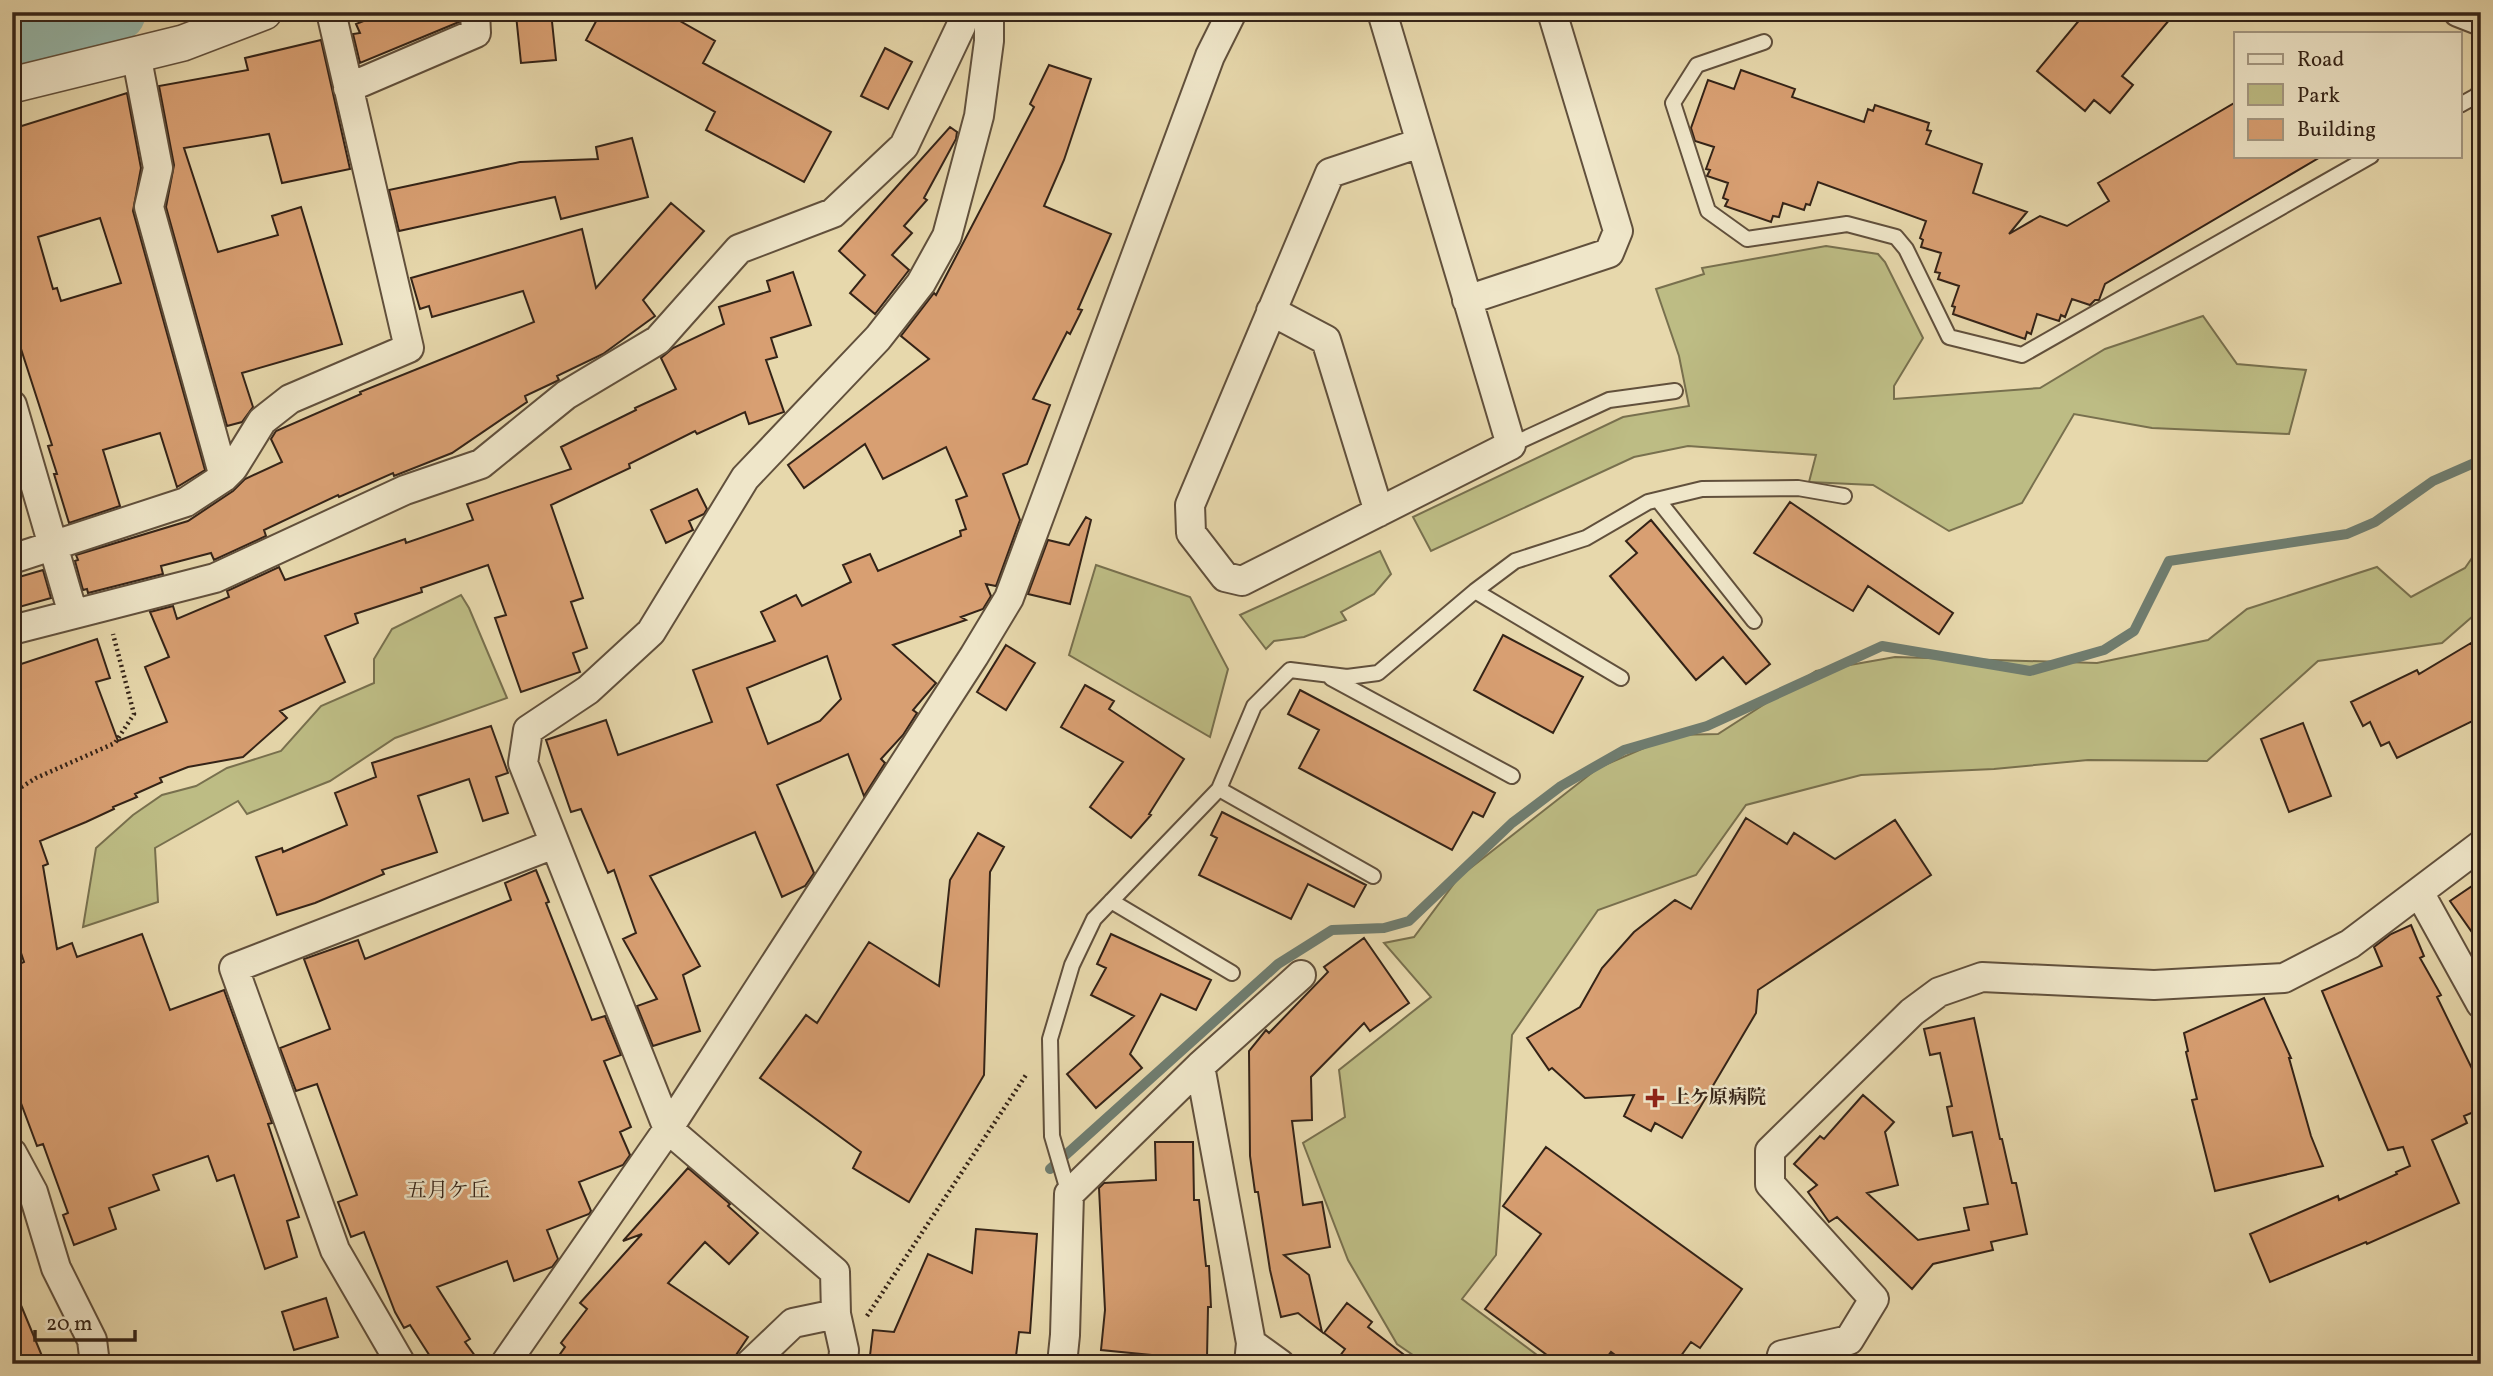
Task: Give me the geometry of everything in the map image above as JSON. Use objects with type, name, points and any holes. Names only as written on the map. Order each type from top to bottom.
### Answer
[{"type":"street","points":[[12,85],[183,43],[264,12]]},
{"type":"street","points":[[12,559],[186,502],[224,477],[233,468],[262,421],[290,399],[409,348],[331,12]]},
{"type":"street","points":[[348,88],[476,33],[475,12]]},
{"type":"street","points":[[12,631],[215,578],[405,490],[481,464],[566,395],[658,340],[739,249],[832,213],[904,146],[961,26],[964,12]]},
{"type":"street","points":[[844,1357],[836,1314],[835,1272],[668,1129],[523,763],[528,730],[588,690],[651,632],[745,478],[878,338],[921,283],[947,236],[979,116],[989,41],[989,12]]},
{"type":"street","points":[[505,1364],[668,1129],[1009,598],[1210,56],[1233,12]]},
{"type":"street","points":[[1382,12],[1511,445],[1242,581],[1225,577],[1191,533],[1190,505],[1330,173],[1420,143]]},
{"type":"street","points":[[1467,300],[1609,253],[1618,231],[1552,12]]},
{"type":"street","points":[[2458,12],[2481,20]]},
{"type":"street","points":[[136,54],[158,168],[149,208],[224,477]]},
{"type":"street","points":[[1271,311],[1326,340],[1379,512]]},
{"type":"street","points":[[12,405],[73,614]]},
{"type":"street","points":[[401,1364],[335,1250],[234,968],[554,844]]},
{"type":"street","points":[[1780,1364],[1782,1355],[1849,1340],[1874,1299],[1770,1184],[1770,1151],[1912,1012],[1939,992],[1983,977],[2154,985],[2284,978],[2350,944],[2481,845]]},
{"type":"street","points":[[2419,892],[2481,1004]]},
{"type":"street","points":[[1062,1364],[1069,1194],[1200,1066],[1301,975]]},
{"type":"street","points":[[1200,1066],[1250,1353],[1280,1364]]},
{"type":"street","points":[[12,1153],[33,1192],[56,1268],[92,1340],[95,1364]]},
{"type":"street","points":[[750,1364],[793,1323],[836,1314]]},
{"type":"lane","points":[[1764,42],[1697,65],[1673,103],[1708,211],[1747,239],[1847,224],[1896,237],[1906,249],[1949,337],[2022,355],[2367,158]]},
{"type":"lane","points":[[2462,104],[2478,95],[2481,86]]},
{"type":"lane","points":[[1511,445],[1609,400],[1675,391]]},
{"type":"lane","points":[[1069,1194],[1052,1136],[1050,1039],[1072,965],[1094,919],[1219,789],[1254,706],[1290,670],[1347,677],[1378,673],[1475,591],[1515,562],[1586,538],[1648,502],[1702,489],[1798,488],[1844,496]]},
{"type":"lane","points":[[1658,500],[1755,621]]},
{"type":"lane","points":[[1475,591],[1621,678]]},
{"type":"lane","points":[[1324,674],[1512,776]]},
{"type":"lane","points":[[1219,789],[1373,876]]},
{"type":"lane","points":[[1111,901],[1231,973]]},
{"type":"path","points":[[12,793],[36,778],[114,743],[134,714],[106,606]]},
{"type":"path","points":[[844,1357],[1050,1039]]},
{"type":"green space","points":[[1826,246],[1878,254],[1885,262],[1923,338],[1894,386],[1894,399],[2040,388],[2105,349],[2203,316],[2237,364],[2306,370],[2289,434],[2152,428],[2074,414],[2022,503],[1949,531],[1873,485],[1809,482],[1816,455],[1688,446],[1634,457],[1431,551],[1413,517],[1623,417],[1689,406],[1679,356],[1656,289],[1704,274],[1702,268]]},
{"type":"green space","points":[[2481,545],[2481,609],[2442,643],[2318,661],[2207,761],[2088,760],[1994,769],[1861,775],[1746,805],[1696,875],[1598,910],[1512,1035],[1496,1255],[1462,1299],[1549,1364],[1426,1364],[1397,1344],[1348,1260],[1303,1143],[1345,1117],[1339,1070],[1431,997],[1384,943],[1414,937],[1459,877],[1598,768],[1674,735],[1718,734],[1816,671],[1895,657],[2097,663],[2208,640],[2247,609],[2377,567],[2411,597],[2465,568]]},
{"type":"green space","points":[[1380,551],[1391,574],[1374,594],[1341,612],[1346,620],[1304,637],[1274,641],[1266,649],[1240,615]]},
{"type":"green space","points":[[1096,565],[1190,597],[1228,669],[1210,737],[1069,655]]},
{"type":"green space","points":[[461,595],[507,698],[395,738],[330,781],[247,814],[238,801],[155,848],[158,902],[83,927],[96,848],[133,815],[162,795],[196,786],[227,768],[281,751],[321,706],[374,683],[374,659],[392,629]]},
{"type":"building","points":[[386,12],[458,12],[459,22],[360,63],[353,34],[360,33],[356,24]]},
{"type":"building","points":[[551,12],[556,60],[521,63],[516,15]]},
{"type":"building","points":[[601,12],[664,12],[715,41],[703,63],[831,132],[804,182],[706,130],[715,112],[586,40]]},
{"type":"building","points":[[2086,12],[2176,12],[2122,76],[2133,85],[2110,113],[2094,100],[2085,111],[2037,71]]},
{"type":"building","points":[[321,40],[350,169],[282,183],[269,134],[184,148],[218,252],[278,235],[272,216],[301,207],[342,344],[242,373],[253,407],[242,422],[227,426],[166,207],[174,165],[159,86],[248,70],[245,58]]},
{"type":"building","points":[[885,48],[912,62],[888,109],[861,96]]},
{"type":"building","points":[[1049,65],[1091,79],[1064,160],[1044,206],[1111,234],[1078,309],[1082,310],[1070,334],[1067,332],[1033,399],[1050,405],[1027,464],[1003,474],[1020,520],[996,586],[986,584],[991,596],[983,609],[961,617],[966,620],[893,645],[936,683],[913,710],[917,713],[903,735],[881,759],[885,763],[864,796],[848,754],[777,785],[814,873],[805,886],[782,897],[755,832],[650,876],[700,966],[683,975],[700,1031],[653,1046],[637,1006],[657,999],[623,939],[636,933],[614,870],[608,873],[581,809],[571,812],[546,740],[606,720],[618,755],[712,722],[693,670],[775,641],[761,612],[796,595],[802,606],[851,582],[843,565],[870,554],[878,571],[961,536],[960,531],[966,529],[956,500],[967,496],[946,447],[883,479],[865,444],[804,488],[788,465],[929,359],[901,336],[934,293],[936,295],[1034,107],[1030,104]],"holes":[[[827,656],[841,699],[820,721],[768,744],[747,688]]]},
{"type":"building","points":[[1741,70],[1795,89],[1792,97],[1864,122],[1868,109],[1873,111],[1875,105],[1929,123],[1927,130],[1931,131],[1926,144],[1982,164],[1973,193],[2027,212],[2009,234],[2040,216],[2067,226],[2109,201],[2098,183],[2234,103],[2234,158],[2319,158],[2105,284],[2099,300],[2090,305],[2072,299],[2065,317],[2061,315],[2059,321],[2037,314],[2031,334],[2027,332],[2025,339],[1953,314],[1955,307],[1952,306],[1959,286],[1938,279],[1940,273],[1935,272],[1941,253],[1921,247],[1923,240],[1920,238],[1926,221],[1818,182],[1810,205],[1806,204],[1804,210],[1783,203],[1779,217],[1773,216],[1771,222],[1725,206],[1728,200],[1723,198],[1728,183],[1707,176],[1710,170],[1706,169],[1714,147],[1695,141],[1691,128],[1708,80],[1734,89]]},
{"type":"building","points":[[127,93],[141,168],[133,211],[205,470],[177,487],[160,433],[103,450],[120,506],[69,523],[54,474],[57,474],[48,446],[52,445],[12,321],[12,129]],"holes":[[[100,218],[121,283],[61,301],[57,288],[53,289],[38,237]]]},
{"type":"building","points":[[950,127],[957,132],[956,139],[924,198],[927,200],[904,226],[912,233],[892,255],[909,270],[875,314],[850,293],[865,275],[839,251]]},
{"type":"building","points":[[632,138],[648,197],[561,219],[555,197],[399,231],[389,190],[520,162],[598,159],[596,147]]},
{"type":"building","points":[[671,203],[704,231],[643,300],[655,316],[603,354],[557,376],[559,380],[525,396],[527,402],[452,453],[394,476],[393,473],[339,497],[338,495],[264,530],[266,536],[214,560],[211,553],[161,566],[163,574],[88,593],[87,589],[83,590],[75,561],[78,560],[76,555],[188,521],[233,491],[245,479],[282,462],[271,439],[276,431],[361,394],[360,392],[534,322],[523,291],[432,317],[429,306],[420,309],[411,278],[582,229],[596,288]]},
{"type":"building","points":[[793,272],[811,325],[771,338],[777,357],[766,360],[784,412],[749,424],[745,412],[697,434],[695,431],[629,464],[630,468],[551,505],[583,598],[571,602],[587,648],[573,653],[580,672],[521,692],[495,618],[506,615],[488,565],[421,588],[422,592],[355,614],[358,623],[325,636],[345,682],[280,711],[287,718],[243,757],[188,767],[160,778],[162,782],[135,794],[137,797],[40,841],[48,864],[43,866],[57,949],[72,943],[77,957],[142,934],[170,1010],[224,990],[272,1123],[268,1124],[299,1217],[287,1221],[297,1257],[265,1269],[234,1175],[217,1181],[208,1156],[153,1175],[159,1190],[109,1208],[116,1229],[74,1245],[63,1215],[68,1213],[43,1144],[37,1146],[12,1079],[12,967],[24,962],[12,926],[12,667],[97,639],[110,678],[96,682],[118,741],[167,722],[145,667],[169,657],[150,612],[173,606],[177,619],[229,597],[227,591],[279,567],[285,580],[405,539],[406,543],[473,520],[467,504],[571,469],[561,447],[676,389],[661,358],[673,348],[724,324],[719,307],[770,291],[767,281]]},
{"type":"building","points":[[697,489],[707,509],[704,514],[689,521],[693,530],[666,543],[651,510]]},
{"type":"building","points":[[1790,502],[1953,613],[1939,634],[1868,586],[1853,611],[1754,553]]},
{"type":"building","points":[[1086,517],[1091,520],[1070,604],[1028,594],[1048,540],[1069,545]]},
{"type":"building","points":[[1651,520],[1770,664],[1746,684],[1723,657],[1696,680],[1610,576],[1637,553],[1626,541]]},
{"type":"building","points":[[43,570],[51,598],[12,609],[12,579]]},
{"type":"building","points":[[1503,635],[1583,677],[1553,733],[1474,690]]},
{"type":"building","points":[[2471,643],[2481,659],[2481,717],[2397,758],[2389,742],[2381,746],[2370,722],[2363,726],[2351,702],[2417,670],[2419,674]]},
{"type":"building","points":[[1006,645],[1035,663],[1006,710],[977,692]]},
{"type":"building","points":[[1085,685],[1114,701],[1109,709],[1184,759],[1149,814],[1151,815],[1131,838],[1090,807],[1123,762],[1061,727]]},
{"type":"building","points":[[1300,690],[1495,793],[1483,817],[1473,812],[1452,850],[1299,768],[1319,730],[1288,714]]},
{"type":"building","points":[[2303,723],[2331,796],[2289,812],[2261,739]]},
{"type":"building","points":[[491,726],[508,773],[496,777],[508,813],[483,821],[469,779],[418,796],[437,852],[382,870],[384,874],[315,903],[277,915],[256,857],[282,848],[283,852],[347,825],[335,793],[376,777],[372,763]]},
{"type":"building","points":[[1222,812],[1366,885],[1354,907],[1308,884],[1291,919],[1199,875],[1217,838],[1211,835]]},
{"type":"building","points":[[1746,818],[1787,844],[1794,833],[1835,859],[1895,820],[1931,875],[1758,990],[1756,1013],[1682,1138],[1655,1123],[1651,1131],[1624,1116],[1634,1095],[1585,1098],[1552,1068],[1549,1070],[1527,1038],[1580,1007],[1602,968],[1634,932],[1675,900],[1691,909]]},
{"type":"building","points":[[978,833],[1004,847],[990,872],[984,1075],[909,1202],[853,1168],[861,1152],[760,1078],[806,1015],[817,1023],[869,942],[939,986],[950,880]]},
{"type":"building","points":[[536,870],[549,902],[546,903],[592,1020],[605,1016],[621,1055],[604,1061],[631,1127],[620,1132],[630,1155],[623,1165],[579,1182],[591,1211],[547,1230],[558,1259],[552,1267],[514,1281],[507,1261],[437,1287],[470,1339],[465,1342],[481,1364],[435,1364],[410,1325],[404,1328],[395,1312],[364,1232],[351,1237],[338,1202],[357,1195],[317,1084],[296,1091],[280,1048],[330,1029],[304,959],[358,940],[365,959],[511,900],[505,883]]},
{"type":"building","points":[[2481,880],[2481,945],[2450,901]]},
{"type":"building","points":[[2411,925],[2424,956],[2420,958],[2441,995],[2437,997],[2481,1087],[2481,1109],[2464,1116],[2467,1123],[2432,1140],[2459,1203],[2367,1244],[2366,1242],[2270,1282],[2250,1234],[2338,1196],[2339,1200],[2410,1166],[2403,1147],[2388,1150],[2322,991],[2382,966],[2374,947],[2391,934]]},
{"type":"building","points":[[1111,934],[1211,980],[1196,1010],[1161,994],[1130,1054],[1142,1068],[1096,1108],[1067,1074],[1134,1016],[1091,995],[1106,968],[1097,964]]},
{"type":"building","points":[[1364,938],[1409,1003],[1370,1031],[1364,1023],[1311,1077],[1312,1120],[1292,1121],[1303,1205],[1322,1202],[1330,1247],[1284,1255],[1309,1275],[1322,1332],[1298,1313],[1281,1317],[1250,1156],[1249,1051],[1266,1030],[1269,1033],[1328,972],[1324,967]]},
{"type":"building","points":[[2264,998],[2291,1058],[2311,1136],[2323,1166],[2215,1191],[2192,1100],[2197,1099],[2184,1033]]},
{"type":"building","points":[[1974,1018],[2000,1139],[2012,1183],[2016,1183],[2027,1234],[1991,1242],[1993,1250],[1933,1264],[1912,1289],[1837,1217],[1829,1222],[1808,1192],[1817,1185],[1794,1164],[1820,1136],[1824,1139],[1863,1095],[1894,1122],[1885,1132],[1898,1185],[1867,1193],[1918,1240],[1969,1230],[1964,1208],[1988,1204],[1972,1132],[1953,1136],[1947,1107],[1952,1106],[1940,1053],[1930,1055],[1924,1029]]},
{"type":"building","points":[[1155,1142],[1193,1142],[1194,1200],[1199,1200],[1206,1266],[1209,1266],[1211,1307],[1208,1307],[1207,1358],[1101,1350],[1105,1310],[1099,1188],[1104,1183],[1156,1180]]},
{"type":"building","points":[[1546,1147],[1742,1289],[1700,1348],[1691,1342],[1675,1364],[1627,1364],[1611,1352],[1602,1364],[1559,1364],[1485,1309],[1541,1234],[1503,1206]]},
{"type":"building","points":[[688,1168],[730,1204],[728,1206],[758,1233],[729,1264],[705,1242],[668,1283],[748,1337],[730,1364],[553,1364],[565,1347],[561,1343],[587,1309],[580,1303],[642,1234],[623,1241]]},
{"type":"building","points":[[976,1229],[1037,1234],[1030,1333],[1019,1332],[1015,1364],[949,1358],[948,1364],[869,1364],[873,1330],[894,1332],[928,1254],[972,1273]]},
{"type":"building","points":[[13,1286],[42,1356],[23,1364],[12,1364]]},
{"type":"building","points":[[326,1298],[338,1337],[294,1350],[282,1312]]},
{"type":"building","points":[[1347,1303],[1372,1322],[1368,1327],[1416,1364],[1334,1364],[1345,1349],[1324,1333]]},
{"type":"waterway","points":[[12,37],[116,12]]},
{"type":"waterway","points":[[1050,1169],[1278,964],[1332,930],[1384,928],[1409,921],[1512,823],[1561,786],[1624,750],[1707,726],[1882,646],[2030,671],[2104,650],[2134,631],[2169,561],[2347,534],[2375,522],[2433,481],[2481,460]]},
{"type":"place","name":"上ケ原病院","points":[[1655,1098]]},
{"type":"district","name":"五月ケ丘","points":[[448,1191]]}]
